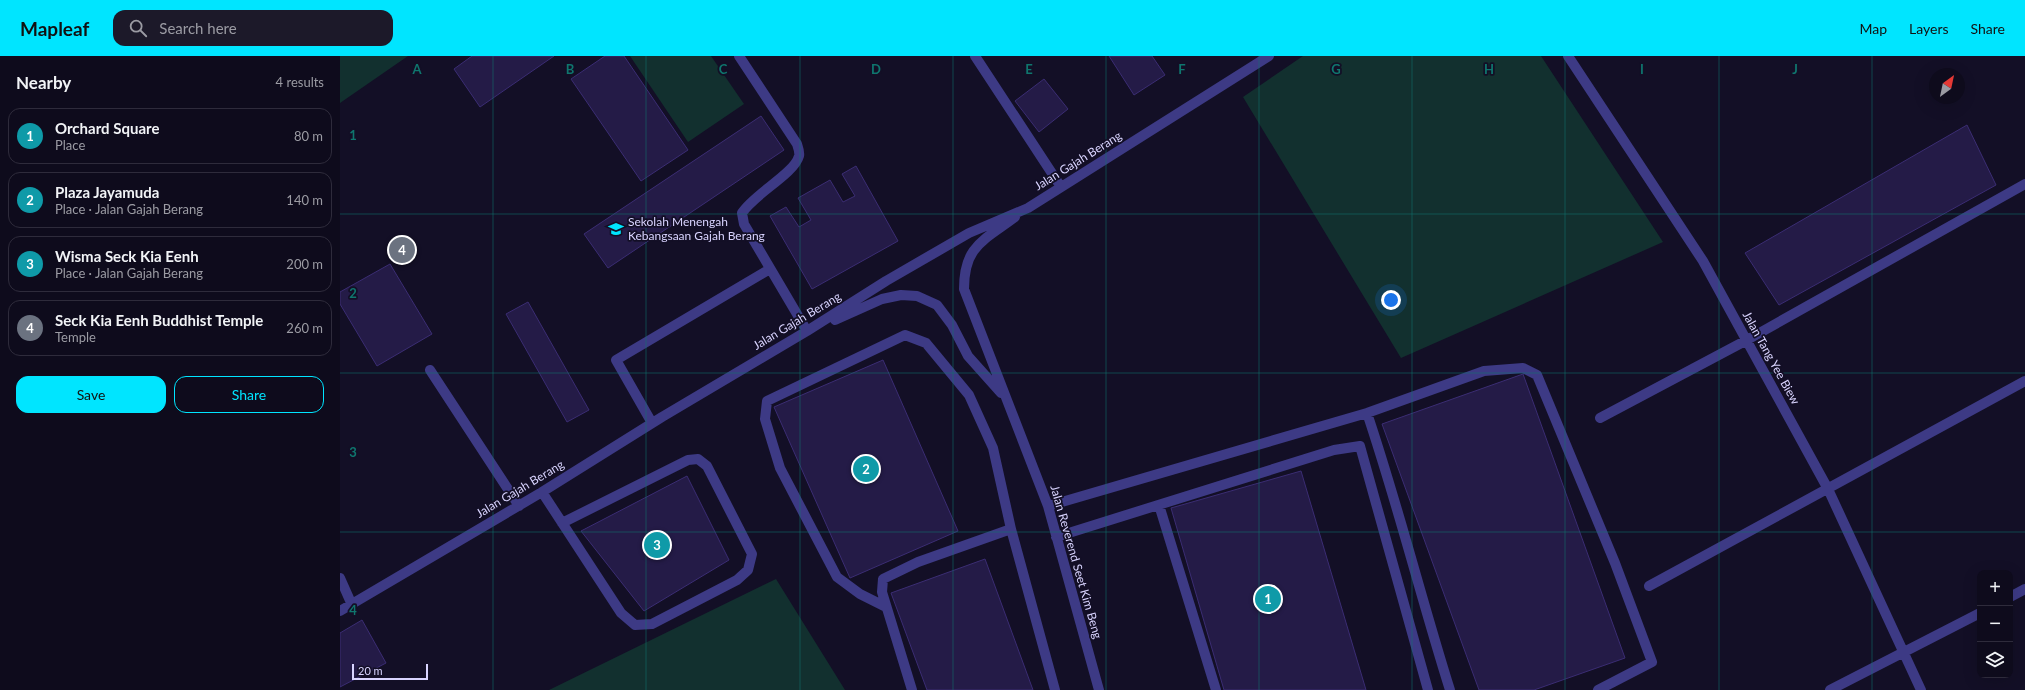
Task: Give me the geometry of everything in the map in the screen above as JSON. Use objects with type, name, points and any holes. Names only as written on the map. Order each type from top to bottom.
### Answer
[{"type":"street","points":[[739,56],[797,144],[800,154],[795,164],[748,204],[742,213],[744,224],[807,331]]},
{"type":"street","points":[[975,56],[1061,187]]},
{"type":"street","name":"Jalan Tang Yee Biew","points":[[1568,56],[1703,261],[1747,340],[1828,489],[1921,690]]},
{"type":"street","name":"Jalan Gajah Berang","points":[[340,610],[352,605],[519,506],[652,423],[807,331],[886,281],[969,233],[1028,208],[1262,58]]},
{"type":"street","points":[[1600,418],[1747,340],[2025,184]]},
{"type":"street","name":"Jalan Reverend Seet Kim Beng","points":[[1028,208],[985,239],[970,254],[964,271],[964,289],[1048,506],[1099,690]]},
{"type":"street","points":[[652,423],[616,360],[770,268]]},
{"type":"street","name":"Jalan Reverend Seet Kim Beng","points":[[807,331],[882,299],[901,295],[917,296],[937,305],[952,325],[968,356],[1006,399]]},
{"type":"street","points":[[886,606],[860,594],[837,577],[780,468],[765,419],[767,401],[905,335],[926,343],[969,395],[993,448],[1011,529],[1055,690]]},
{"type":"street","points":[[1048,506],[1367,413],[1484,371],[1523,368],[1537,375],[1612,556],[1652,662],[1598,690]]},
{"type":"street","points":[[430,370],[519,506]]},
{"type":"street","points":[[1649,586],[2025,382]]},
{"type":"street","points":[[1367,413],[1385,468],[1422,601],[1450,690]]},
{"type":"street","points":[[1056,537],[1334,450],[1360,446],[1428,690]]},
{"type":"street","points":[[542,492],[562,523],[621,613],[635,625],[652,624],[737,580],[748,570],[752,554],[707,466],[698,459],[688,460],[562,523]]},
{"type":"street","points":[[1159,505],[1216,690]]},
{"type":"street","points":[[912,690],[882,592],[883,579],[918,562],[1011,529]]},
{"type":"street","points":[[340,578],[352,605]]},
{"type":"street","points":[[2013,595],[2025,589]]},
{"type":"street","points":[[1830,690],[1977,615]]},
{"type":"green space","points":[[340,56],[408,56],[340,103]]},
{"type":"green space","points":[[630,56],[711,56],[744,104],[688,142]]},
{"type":"green space","points":[[1303,56],[1541,56],[1663,242],[1401,358],[1243,97]]},
{"type":"green space","points":[[776,579],[845,690],[549,690]]},
{"type":"building","points":[[472,56],[554,56],[480,107],[454,69]]},
{"type":"building","points":[[605,56],[624,56],[688,150],[641,181],[571,79]]},
{"type":"building","points":[[1109,56],[1152,56],[1165,75],[1134,95]]},
{"type":"building","points":[[1044,79],[1068,109],[1039,132],[1015,101]]},
{"type":"building","points":[[761,116],[784,150],[608,268],[584,234]]},
{"type":"building","points":[[1967,125],[1996,185],[1779,305],[1745,253]]},
{"type":"building","points":[[856,166],[898,241],[812,289],[770,216],[786,207],[799,227],[811,220],[798,198],[830,180],[843,202],[855,196],[842,174]]},
{"type":"building","points":[[390,264],[432,334],[377,366],[340,304],[340,292]]},
{"type":"building","points":[[528,302],[589,410],[567,422],[506,314]]},
{"type":"building","points":[[883,360],[958,531],[850,578],[774,407]]},
{"type":"building","points":[[1523,374],[1625,658],[1534,690],[1479,690],[1382,424]]},
{"type":"building","points":[[1301,471],[1366,690],[1224,690],[1171,508]]},
{"type":"building","points":[[687,476],[729,560],[644,611],[581,531]]},
{"type":"building","points":[[985,559],[1033,690],[927,690],[891,593]]},
{"type":"building","points":[[362,620],[386,663],[340,687],[340,633]]},
{"type":"place","name":"Sekolah Menengah Kebangsaan Gajah Berang","points":[[616,229]]},
{"type":"place","name":"Seck Kia Eenh Buddhist Temple","points":[[402,250]]},
{"type":"place","name":"Plaza Jayamuda","points":[[866,469]]},
{"type":"place","name":"Wisma Seck Kia Eenh","points":[[657,545]]},
{"type":"place","name":"Orchard Square","points":[[1268,599]]}]
